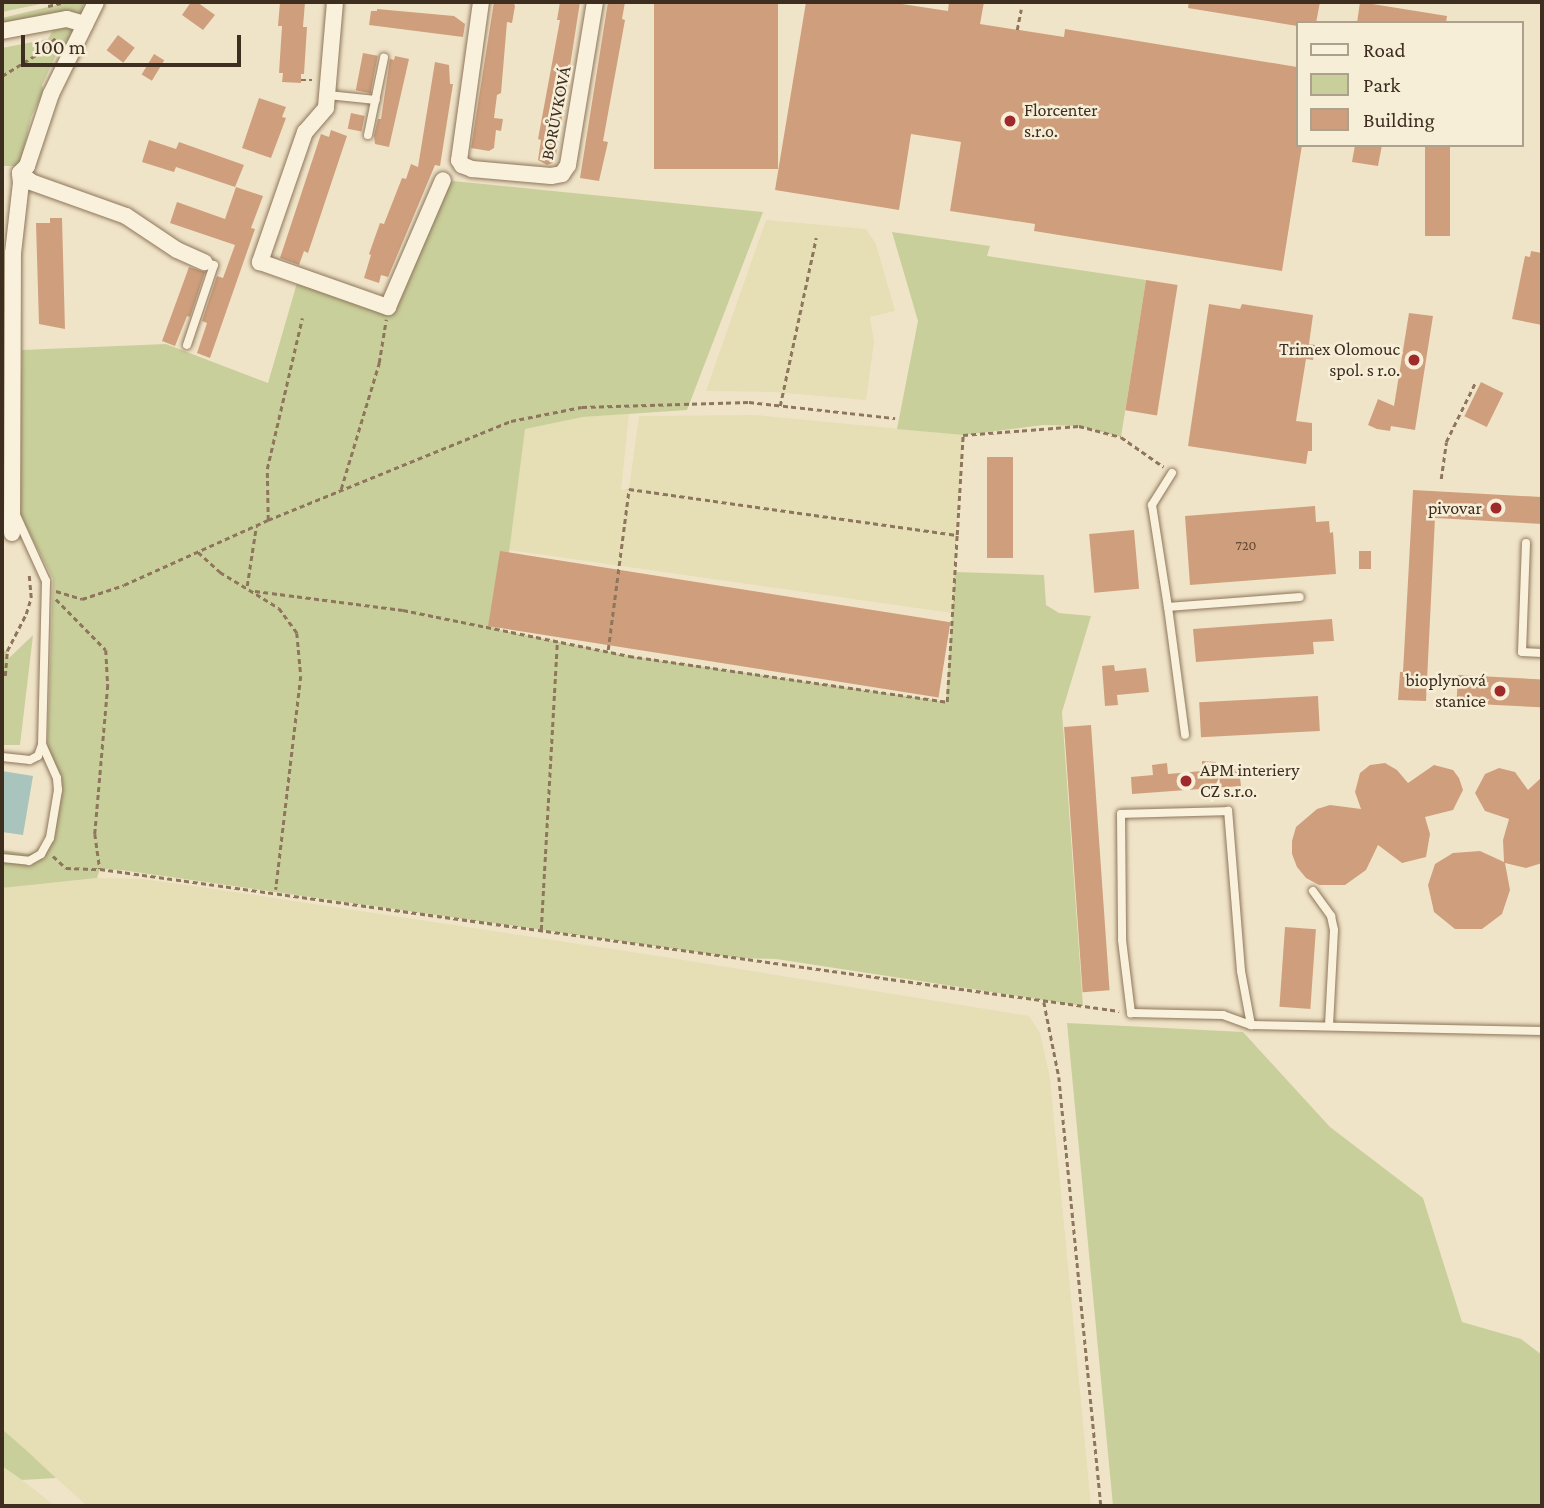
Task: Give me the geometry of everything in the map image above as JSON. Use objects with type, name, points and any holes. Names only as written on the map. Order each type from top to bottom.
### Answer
[{"type":"street","points":[[2,174],[20,173],[27,166],[51,94],[96,2]]},
{"type":"street","points":[[335,2],[327,102],[305,132],[260,262],[388,307],[443,180]]},
{"type":"street","name":"BORŮVKOVÁ","points":[[478,2],[458,149],[460,163],[477,170],[556,176],[562,174],[568,165],[595,2]]},
{"type":"street","points":[[2,32],[67,19],[85,24]]},
{"type":"street","points":[[12,533],[8,253],[22,183],[20,173]]},
{"type":"street","points":[[20,173],[31,182],[126,216],[177,250],[204,262]]},
{"type":"lane","points":[[368,135],[384,58]]},
{"type":"lane","points":[[327,102],[376,100]]},
{"type":"lane","points":[[187,345],[214,265],[204,262]]},
{"type":"lane","points":[[1172,473],[1152,505],[1185,735]]},
{"type":"lane","points":[[2,757],[30,760],[38,755],[42,745],[47,588],[45,575],[11,505]]},
{"type":"lane","points":[[1526,543],[1522,652],[1542,653]]},
{"type":"lane","points":[[1168,607],[1300,597]]},
{"type":"lane","points":[[2,858],[29,861],[47,847],[58,790],[57,778],[42,745]]},
{"type":"lane","points":[[1251,1026],[1241,971],[1228,811],[1121,814],[1122,940],[1131,1013],[1223,1015],[1251,1026],[1542,1031]]},
{"type":"lane","points":[[1313,891],[1331,916],[1334,930],[1329,1026]]},
{"type":"path","points":[[1017,30],[1021,9]]},
{"type":"path","points":[[2,76],[39,53],[62,33]]},
{"type":"path","points":[[780,406],[816,238]]},
{"type":"path","points":[[341,491],[379,363],[388,307]]},
{"type":"path","points":[[268,520],[267,469],[302,318]]},
{"type":"path","points":[[1441,479],[1446,442],[1475,383]]},
{"type":"path","points":[[47,588],[82,599],[124,585],[268,520],[511,421],[582,407],[749,402],[895,418]]},
{"type":"path","points":[[255,591],[403,610],[629,656],[947,702],[963,435],[1079,426],[1122,437],[1172,473]]},
{"type":"path","points":[[608,650],[629,489],[957,535]]},
{"type":"path","points":[[247,586],[256,526]]},
{"type":"path","points":[[198,552],[220,572],[247,586],[279,608],[297,633],[301,676],[276,892]]},
{"type":"path","points":[[5,676],[7,651],[26,614],[30,598],[27,565]]},
{"type":"path","points":[[47,588],[106,650],[108,685],[95,834],[100,869]]},
{"type":"path","points":[[541,930],[557,643]]},
{"type":"path","points":[[47,847],[59,864],[66,868],[100,869],[276,892],[1131,1013]]},
{"type":"path","points":[[1044,1001],[1059,1077],[1101,1506]]},
{"type":"shaded area","points":[[766,220],[866,229],[876,244],[895,311],[870,317],[874,342],[866,400],[774,392],[706,391]]},
{"type":"shaded area","points":[[629,414],[621,490],[629,489],[639,416],[755,415],[963,435],[952,613],[509,550],[524,429],[583,417]]},
{"type":"shaded area","points":[[97,878],[142,879],[201,887],[665,957],[1029,1016],[1040,1033],[1050,1078],[1091,1506],[87,1506],[2,1429],[2,888]]},
{"type":"shaded area","points":[[2,1466],[22,1480],[55,1506],[2,1506]]},
{"type":"green space","points":[[2,2],[50,2],[2,12]]},
{"type":"green space","points":[[69,2],[84,2],[82,12],[2,26],[2,18]]},
{"type":"green space","points":[[66,24],[73,31],[64,48],[58,51],[42,85],[44,91],[31,117],[21,161],[16,166],[2,166],[2,48],[48,39],[55,26]]},
{"type":"green space","points":[[443,180],[763,212],[687,410],[583,417],[525,429],[499,630],[629,656],[946,702],[955,572],[1044,575],[1046,605],[1059,613],[1091,616],[1062,712],[1083,1006],[776,959],[739,958],[121,870],[100,869],[97,878],[2,888],[2,850],[29,854],[47,847],[58,790],[47,757],[53,579],[17,508],[22,350],[166,344],[268,383],[299,276],[388,306]]},
{"type":"green space","points":[[892,232],[990,246],[987,256],[1146,280],[1121,437],[1079,426],[1043,425],[963,435],[897,429],[918,321]]},
{"type":"green space","points":[[33,635],[20,745],[2,745],[2,650],[7,651],[8,659]]},
{"type":"green space","points":[[1067,1023],[1243,1032],[1330,1127],[1423,1198],[1462,1322],[1521,1339],[1542,1355],[1542,1506],[1113,1506]]},
{"type":"green space","points":[[2,1429],[56,1478],[22,1480],[2,1466]]},
{"type":"water","points":[[2,771],[33,776],[23,835],[2,832]]},
{"type":"building","points":[[191,2],[197,2],[215,15],[203,30],[182,15]]},
{"type":"building","points":[[280,2],[305,2],[303,27],[307,27],[301,83],[282,82],[283,73],[279,73],[282,26],[278,26]]},
{"type":"building","points":[[494,2],[513,2],[515,6],[512,23],[507,22],[501,93],[497,95],[494,118],[503,119],[501,131],[496,130],[494,148],[489,151],[471,148]]},
{"type":"building","points":[[560,2],[580,2],[555,162],[547,165],[538,160],[541,140],[538,139],[560,20],[557,20]]},
{"type":"building","points":[[608,2],[625,2],[622,19],[625,20],[603,141],[608,142],[599,181],[580,178]]},
{"type":"building","points":[[654,2],[778,2],[778,169],[654,169]]},
{"type":"building","points":[[806,2],[889,2],[948,11],[949,2],[984,2],[980,24],[1064,37],[1065,29],[1296,67],[1296,147],[1302,147],[1282,271],[1034,231],[1035,224],[950,211],[961,142],[911,134],[899,210],[775,190]]},
{"type":"building","points":[[1189,2],[1320,2],[1316,21],[1296,21],[1296,26],[1188,8]]},
{"type":"building","points":[[1360,2],[1447,16],[1446,21],[1357,21]]},
{"type":"building","points":[[377,9],[454,16],[465,24],[463,37],[369,25],[371,11]]},
{"type":"building","points":[[118,35],[135,48],[123,63],[107,50]]},
{"type":"building","points":[[363,53],[378,56],[370,93],[356,90]]},
{"type":"building","points":[[154,54],[164,60],[152,81],[142,75]]},
{"type":"building","points":[[395,56],[409,59],[389,147],[375,144],[374,136],[378,119],[381,119],[390,59],[394,60]]},
{"type":"building","points":[[435,62],[449,65],[450,84],[453,84],[440,166],[435,165],[388,277],[381,275],[379,283],[364,278],[371,255],[369,254],[380,223],[384,224],[402,178],[406,179],[411,164],[418,167]]},
{"type":"building","points":[[259,98],[286,107],[282,117],[286,118],[271,158],[242,148]]},
{"type":"building","points":[[351,113],[365,116],[361,132],[348,129]]},
{"type":"building","points":[[331,130],[347,136],[308,253],[304,251],[299,265],[280,258],[321,134],[329,137]]},
{"type":"building","points":[[149,140],[176,149],[179,142],[244,165],[235,187],[176,167],[174,172],[142,162]]},
{"type":"building","points":[[1355,147],[1382,147],[1378,166],[1352,162]]},
{"type":"building","points":[[1425,147],[1450,147],[1450,236],[1425,236]]},
{"type":"building","points":[[236,187],[263,196],[251,228],[255,229],[210,358],[197,353],[207,323],[202,321],[217,276],[223,278],[235,245],[170,223],[177,202],[225,219]]},
{"type":"building","points":[[50,218],[62,218],[65,329],[39,324],[36,223],[50,223]]},
{"type":"building","points":[[1531,251],[1542,253],[1542,325],[1512,319],[1525,256],[1530,257]]},
{"type":"building","points":[[189,267],[205,272],[190,317],[187,316],[175,346],[162,341]]},
{"type":"building","points":[[1146,280],[1178,285],[1157,415],[1125,410]]},
{"type":"building","points":[[1209,304],[1240,309],[1242,304],[1313,315],[1309,344],[1315,345],[1313,360],[1306,359],[1296,421],[1312,423],[1312,451],[1308,451],[1306,464],[1188,446]]},
{"type":"building","name":"Trimex Olomouc spol. s r.o.","points":[[1409,313],[1433,316],[1415,430],[1391,426],[1390,431],[1377,429],[1368,425],[1378,399],[1394,406]]},
{"type":"building","points":[[1481,382],[1503,393],[1487,427],[1464,416]]},
{"type":"building","points":[[987,457],[1013,457],[1013,558],[987,558]]},
{"type":"building","points":[[1413,490],[1542,497],[1542,524],[1435,518],[1426,701],[1398,700],[1400,672],[1403,672]]},
{"type":"building","points":[[1315,506],[1316,522],[1329,521],[1330,533],[1333,532],[1336,574],[1190,585],[1185,516]]},
{"type":"building","points":[[1134,530],[1139,589],[1094,593],[1089,534]]},
{"type":"building","points":[[500,551],[950,622],[938,697],[488,626]]},
{"type":"building","points":[[1359,551],[1371,551],[1371,569],[1359,569]]},
{"type":"building","points":[[1332,619],[1334,641],[1313,642],[1314,654],[1196,662],[1193,629]]},
{"type":"building","points":[[1114,665],[1115,671],[1146,668],[1149,692],[1117,695],[1118,705],[1105,706],[1102,666]]},
{"type":"building","name":"bioplynová stanice","points":[[1458,675],[1542,679],[1540,707],[1457,703]]},
{"type":"building","points":[[1318,696],[1320,731],[1201,737],[1199,702]]},
{"type":"building","points":[[1091,725],[1110,990],[1083,992],[1064,727]]},
{"type":"building","name":"APM interiery CZ s.r.o.","points":[[1202,761],[1216,762],[1217,770],[1239,769],[1241,786],[1132,794],[1131,777],[1153,775],[1152,765],[1167,763],[1168,774],[1202,771]]},
{"type":"building","points":[[1385,763],[1397,770],[1408,783],[1434,765],[1453,770],[1459,778],[1463,790],[1453,810],[1425,817],[1430,834],[1426,857],[1402,863],[1378,845],[1366,870],[1345,885],[1319,885],[1306,878],[1297,867],[1292,854],[1296,827],[1317,809],[1330,805],[1361,809],[1355,792],[1360,773],[1370,765]]},
{"type":"building","points":[[1499,768],[1515,772],[1528,790],[1542,777],[1542,863],[1526,868],[1505,863],[1510,890],[1502,914],[1482,929],[1455,929],[1434,912],[1428,885],[1435,864],[1453,853],[1480,851],[1504,862],[1503,840],[1509,819],[1485,811],[1475,793],[1485,774]]},
{"type":"building","points":[[1285,927],[1316,929],[1310,1009],[1279,1007]]},
{"type":"place","name":"Florcenter s.r.o.","points":[[1010,121]]},
{"type":"place","name":"Trimex Olomouc spol. s r.o.","points":[[1414,360]]},
{"type":"place","name":"pivovar","points":[[1496,508]]},
{"type":"place","name":"bioplynová stanice","points":[[1500,691]]},
{"type":"place","name":"APM interiery CZ s.r.o.","points":[[1186,781]]}]
